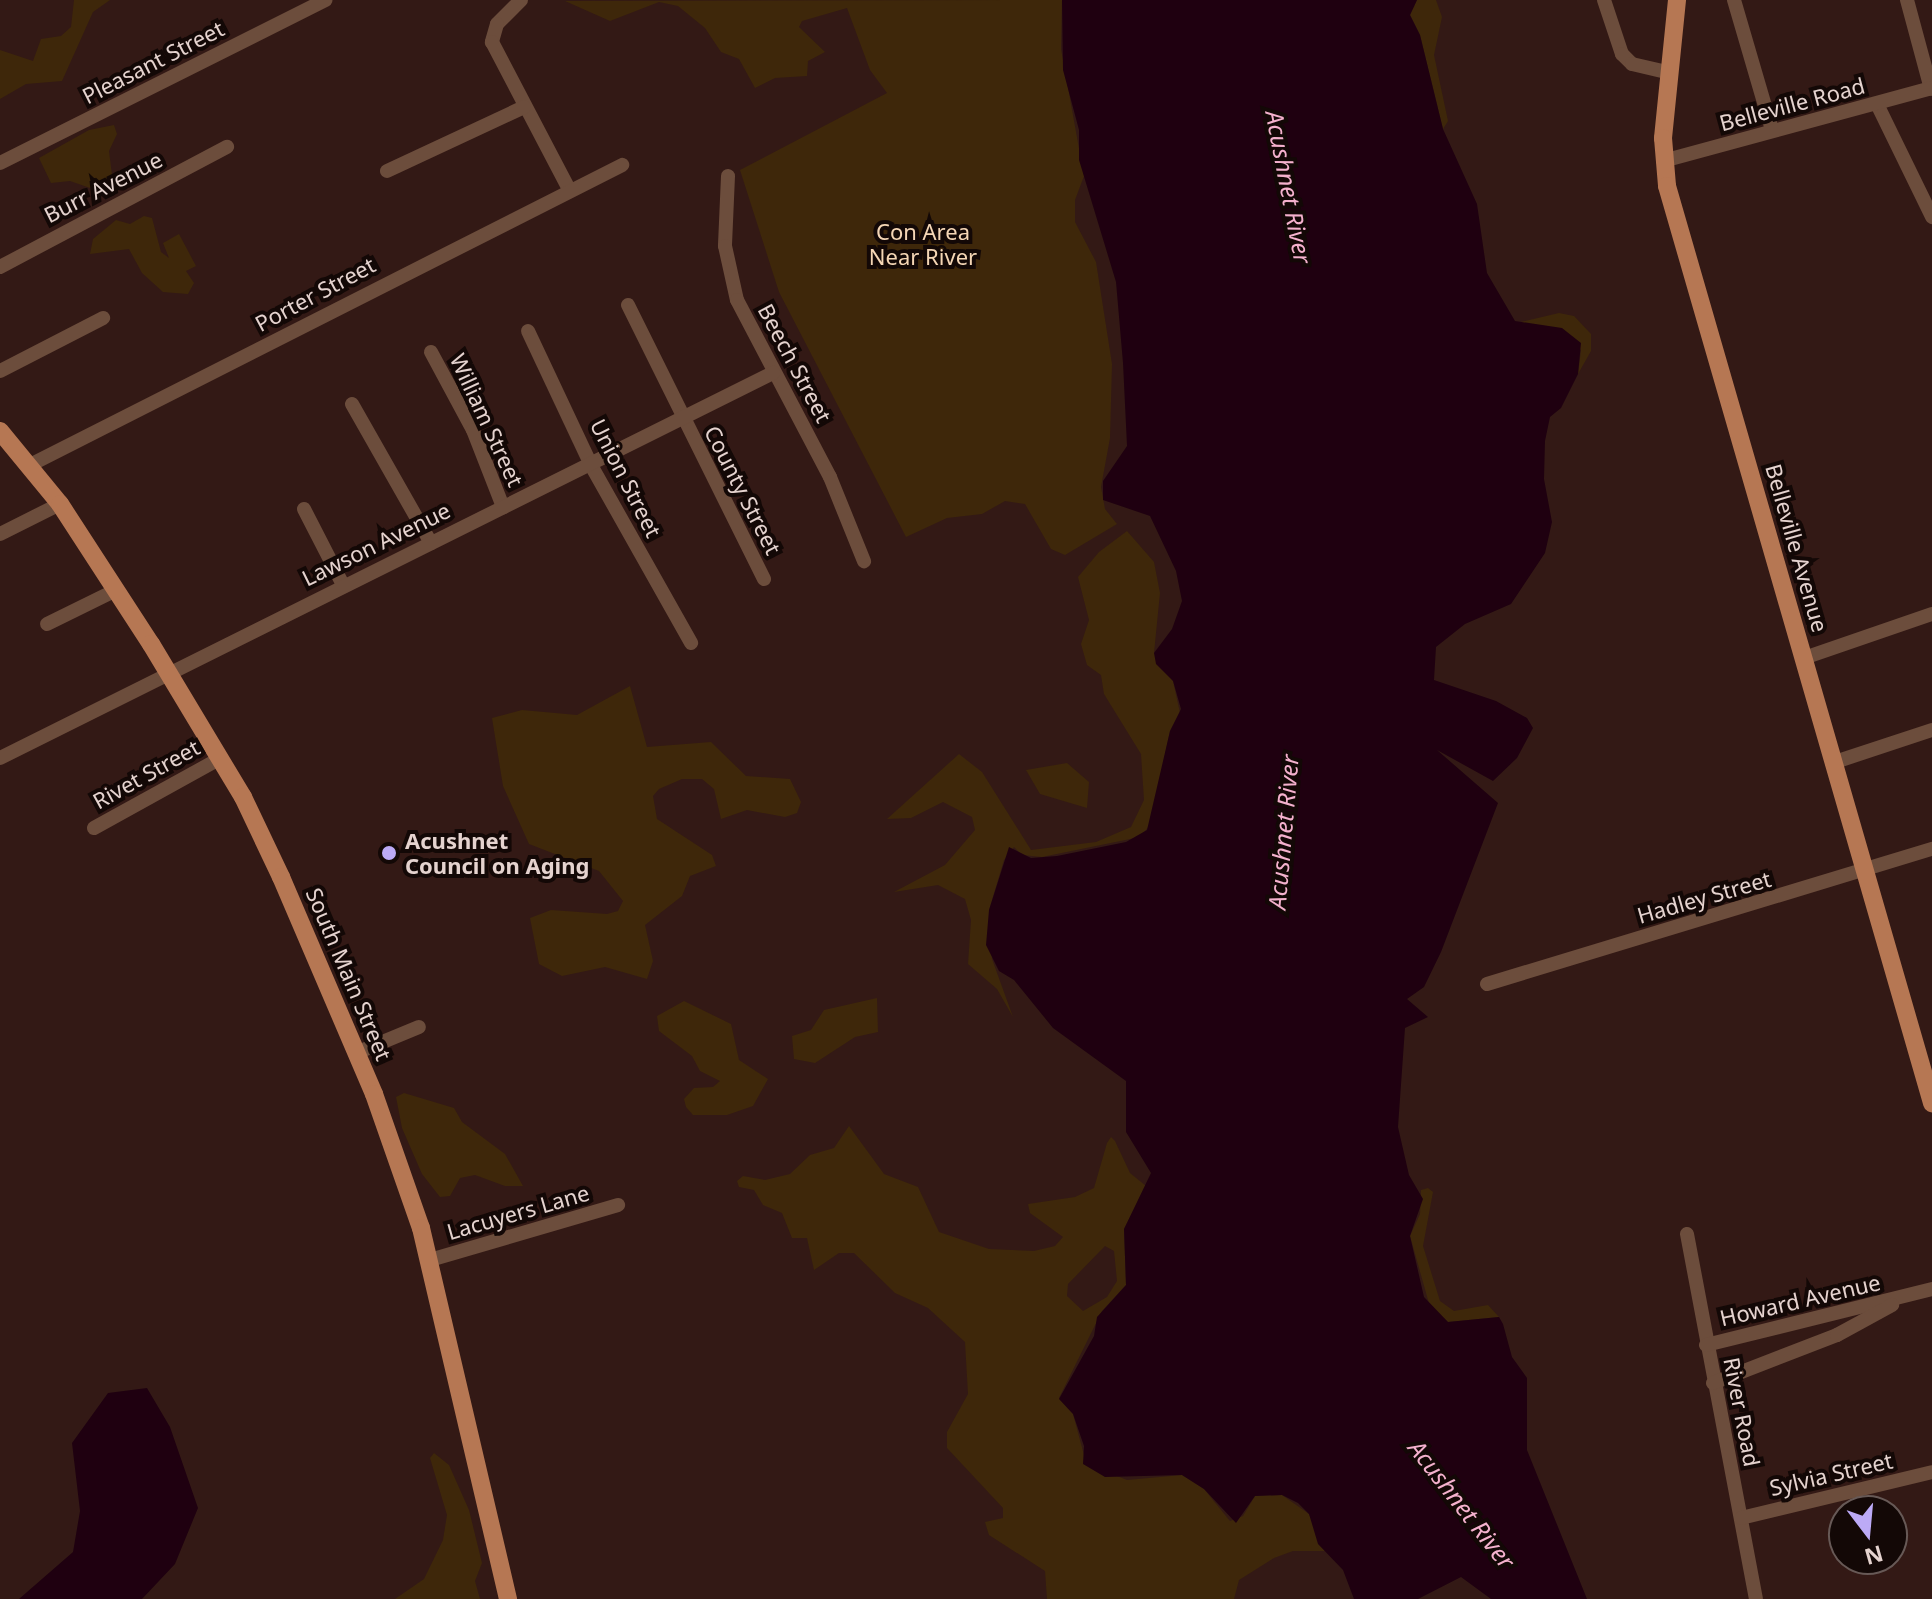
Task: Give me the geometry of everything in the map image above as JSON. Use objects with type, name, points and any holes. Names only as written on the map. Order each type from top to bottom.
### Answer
[{"type":"main road","name":"Belleville Avenue","points":[[1677,0],[1668,72],[1663,161],[1832,763],[1932,1103]]},
{"type":"main road","name":"South Main Street","points":[[0,431],[60,504],[116,590],[221,758],[263,837],[356,1053],[430,1260],[508,1599]]},
{"type":"street","name":"Pleasant Street","points":[[0,163],[325,0]]},
{"type":"street","points":[[521,0],[497,24],[492,42],[569,189]]},
{"type":"street","points":[[1604,0],[1622,54],[1632,64],[1668,72]]},
{"type":"street","points":[[1734,0],[1772,130]]},
{"type":"street","points":[[1907,0],[1931,88]]},
{"type":"street","name":"Belleville Road","points":[[1663,161],[1931,88]]},
{"type":"street","points":[[1877,104],[1932,217]]},
{"type":"street","points":[[387,171],[524,107]]},
{"type":"street","name":"Burr Avenue","points":[[0,267],[227,147]]},
{"type":"street","name":"Porter Street","points":[[30,465],[569,189],[622,165]]},
{"type":"street","name":"Beech Street","points":[[728,176],[725,246],[737,300],[830,477],[864,561]]},
{"type":"street","name":"County Street","points":[[628,305],[682,421],[764,579]]},
{"type":"street","points":[[0,371],[103,318]]},
{"type":"street","name":"Union Street","points":[[528,331],[592,467],[691,643]]},
{"type":"street","name":"William Street","points":[[431,352],[473,430],[503,507]]},
{"type":"street","name":"Lawson Avenue","points":[[0,758],[343,585],[592,467],[773,373]]},
{"type":"street","points":[[352,404],[431,543]]},
{"type":"street","points":[[0,534],[60,504]]},
{"type":"street","points":[[304,509],[343,585]]},
{"type":"street","points":[[47,624],[116,590]]},
{"type":"street","points":[[1804,658],[1932,614]]},
{"type":"street","points":[[1832,763],[1932,730]]},
{"type":"street","name":"Rivet Street","points":[[94,828],[221,758]]},
{"type":"street","name":"Hadley Street","points":[[1487,984],[1864,873],[1932,849]]},
{"type":"street","points":[[356,1053],[419,1027]]},
{"type":"street","name":"Lacuyers Lane","points":[[430,1260],[618,1205]]},
{"type":"street","name":"River Road","points":[[1687,1234],[1756,1599]]},
{"type":"street","name":"Howard Avenue","points":[[1706,1345],[1904,1299],[1932,1289]]},
{"type":"street","name":"Howard Avenue","points":[[1713,1383],[1837,1335],[1904,1299]]},
{"type":"street","name":"Sylvia Street","points":[[1741,1518],[1932,1472]]},
{"type":"green space","points":[[74,0],[110,0],[93,12],[62,81],[26,84],[0,99],[0,50],[33,61],[41,39],[61,36],[71,27]]},
{"type":"green space","name":"Con Area Near River","points":[[1062,0],[1061,49],[1084,176],[1075,200],[1075,222],[1096,262],[1112,364],[1110,438],[1101,487],[1105,509],[1117,524],[1065,555],[1051,549],[1025,504],[1005,501],[982,514],[947,518],[906,537],[779,292],[740,170],[887,93],[870,70],[847,8],[802,21],[799,27],[825,52],[808,61],[807,76],[775,78],[755,88],[739,59],[721,52],[705,28],[678,6],[659,2],[610,21],[565,1]]},
{"type":"green space","points":[[1417,0],[1436,0],[1442,17],[1434,55],[1448,121],[1443,129],[1420,35],[1410,15]]},
{"type":"green space","points":[[114,125],[117,134],[109,151],[113,183],[93,189],[70,181],[51,183],[39,158],[89,130]]},
{"type":"green space","points":[[144,216],[152,218],[161,252],[169,258],[163,243],[179,234],[196,266],[186,271],[194,283],[188,294],[163,292],[142,273],[129,249],[90,254],[93,239],[116,220],[130,224]]},
{"type":"green space","points":[[1559,313],[1574,316],[1591,334],[1591,351],[1578,374],[1581,350],[1521,322]]},
{"type":"green space","points":[[1127,531],[1154,562],[1160,593],[1154,653],[1173,681],[1180,713],[1170,731],[1150,825],[1140,837],[1042,857],[1022,855],[1014,847],[1004,860],[989,910],[992,959],[1013,1017],[997,989],[968,964],[971,920],[965,899],[938,885],[894,892],[945,865],[975,830],[972,817],[943,802],[911,818],[887,819],[959,754],[982,772],[1031,850],[1096,842],[1131,827],[1144,800],[1141,754],[1104,694],[1101,675],[1087,665],[1081,644],[1089,620],[1078,577],[1099,552]]},
{"type":"green space","points":[[630,686],[647,747],[711,742],[746,776],[790,779],[801,802],[797,813],[785,817],[747,810],[721,819],[714,789],[702,779],[682,779],[659,789],[653,796],[657,819],[712,855],[716,866],[690,876],[682,896],[645,925],[653,961],[647,979],[605,967],[562,976],[539,964],[530,918],[551,910],[607,914],[618,911],[623,901],[599,871],[529,844],[503,786],[492,718],[522,710],[577,715]]},
{"type":"green space","points":[[1067,763],[1089,782],[1087,808],[1040,794],[1026,770]]},
{"type":"green space","points":[[877,998],[878,1032],[855,1037],[815,1063],[794,1059],[792,1036],[811,1030],[824,1010]]},
{"type":"green space","points":[[684,1001],[731,1024],[739,1060],[768,1079],[753,1106],[727,1115],[693,1115],[686,1107],[684,1099],[694,1088],[713,1087],[720,1081],[700,1071],[692,1056],[659,1031],[657,1016]]},
{"type":"green space","points":[[404,1093],[454,1108],[462,1122],[505,1154],[523,1186],[505,1186],[475,1175],[460,1178],[450,1196],[440,1197],[422,1174],[402,1128],[396,1097]]},
{"type":"green space","points":[[849,1126],[884,1174],[918,1187],[939,1232],[989,1249],[1034,1251],[1055,1246],[1063,1237],[1030,1213],[1028,1204],[1075,1197],[1094,1188],[1111,1137],[1130,1173],[1146,1186],[1124,1229],[1126,1285],[1102,1311],[1059,1398],[1073,1414],[1084,1455],[1102,1470],[1127,1480],[1182,1475],[1204,1489],[1230,1521],[1243,1516],[1255,1496],[1282,1495],[1309,1514],[1325,1551],[1293,1551],[1274,1558],[1239,1580],[1234,1599],[1047,1599],[1045,1571],[989,1535],[985,1522],[1003,1518],[1003,1508],[947,1448],[947,1432],[968,1394],[965,1342],[928,1308],[895,1293],[854,1253],[839,1253],[814,1270],[807,1238],[792,1238],[782,1213],[763,1205],[754,1190],[739,1187],[737,1181],[743,1176],[765,1180],[790,1174],[810,1155],[834,1148]],"holes":[[[1105,1246],[1114,1251],[1117,1281],[1107,1297],[1083,1311],[1067,1296],[1068,1284]]]},
{"type":"green space","points":[[1428,1188],[1433,1192],[1423,1246],[1440,1301],[1454,1311],[1488,1305],[1499,1317],[1448,1322],[1430,1307],[1410,1236],[1420,1214],[1421,1190]]},
{"type":"green space","points":[[434,1453],[449,1465],[469,1510],[482,1563],[475,1581],[480,1599],[395,1599],[424,1579],[443,1540],[447,1515],[430,1458]]},
{"type":"water","name":"Acushnet River","points":[[1062,0],[1417,0],[1410,15],[1420,35],[1443,129],[1477,204],[1487,273],[1515,321],[1562,328],[1581,343],[1578,374],[1561,408],[1550,417],[1545,441],[1544,479],[1552,522],[1545,553],[1511,604],[1465,624],[1436,647],[1434,680],[1496,701],[1527,718],[1533,728],[1517,758],[1493,781],[1437,750],[1498,803],[1441,952],[1424,987],[1407,999],[1428,1017],[1405,1028],[1398,1127],[1409,1175],[1423,1199],[1410,1236],[1424,1297],[1448,1322],[1499,1317],[1503,1324],[1512,1357],[1527,1378],[1527,1450],[1587,1599],[1491,1599],[1461,1577],[1418,1599],[1354,1599],[1343,1570],[1318,1544],[1309,1514],[1298,1503],[1282,1495],[1255,1496],[1236,1523],[1204,1489],[1182,1475],[1105,1477],[1083,1464],[1084,1446],[1073,1414],[1059,1399],[1094,1336],[1097,1317],[1126,1285],[1124,1229],[1151,1173],[1126,1132],[1126,1081],[1053,1028],[1014,980],[999,971],[986,945],[989,910],[1009,847],[1031,858],[1057,856],[1126,842],[1147,830],[1170,731],[1181,709],[1173,681],[1156,664],[1154,653],[1172,629],[1182,601],[1176,571],[1150,516],[1103,500],[1103,481],[1127,446],[1123,363],[1116,282],[1079,160],[1079,130],[1063,70]]},
{"type":"water","points":[[147,1388],[170,1427],[198,1508],[175,1564],[142,1599],[19,1599],[73,1552],[80,1511],[72,1443],[108,1393]]},
{"type":"place","name":"Acushnet Council on Aging","points":[[389,853]]}]
